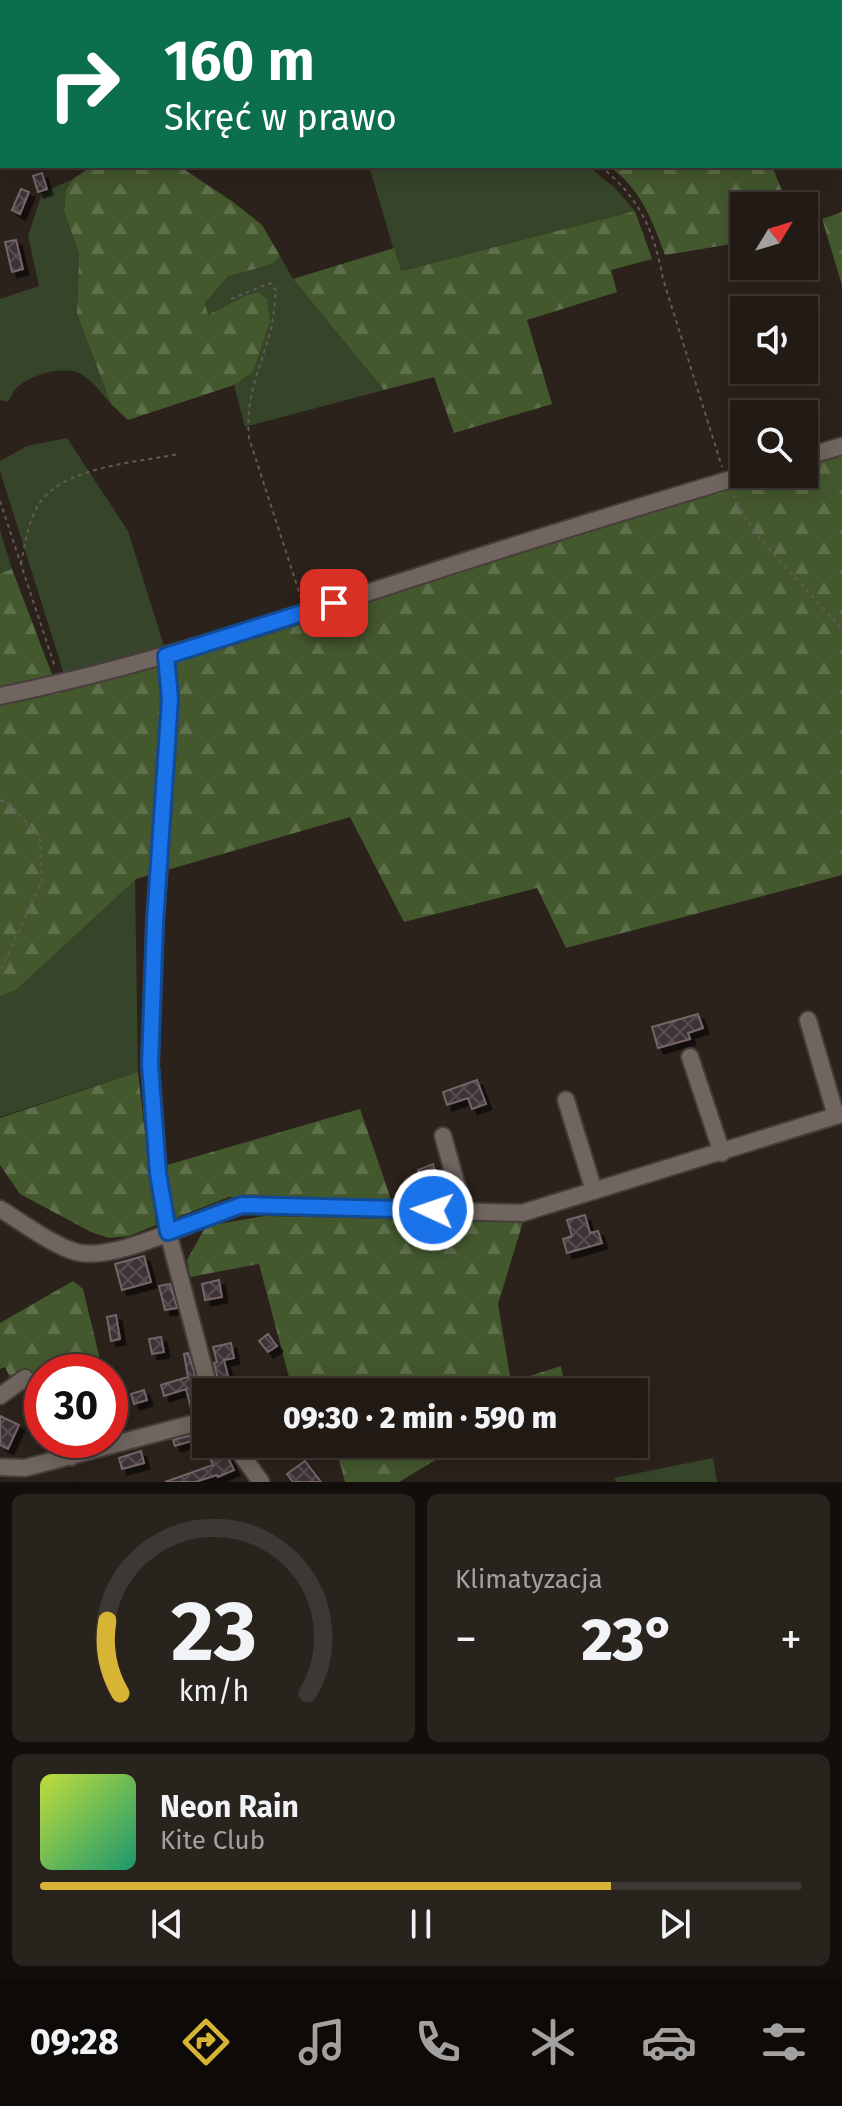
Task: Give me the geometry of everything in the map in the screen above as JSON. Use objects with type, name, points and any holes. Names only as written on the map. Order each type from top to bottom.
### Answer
[{"type":"street","points":[[818,453],[842,446]]},
{"type":"street","points":[[0,696],[166,656],[592,520],[730,480]]},
{"type":"street","points":[[166,656],[170,699],[155,923],[150,1064],[158,1173],[168,1232],[206,1378]]},
{"type":"street","points":[[0,1209],[76,1252],[97,1254],[128,1248],[242,1205],[522,1213],[839,1115],[808,1020]]},
{"type":"street","points":[[690,1057],[722,1153]]},
{"type":"street","points":[[566,1100],[594,1191]]},
{"type":"street","points":[[443,1136],[464,1211]]},
{"type":"street","points":[[0,1396],[24,1379]]},
{"type":"street","points":[[128,1441],[192,1424]]},
{"type":"street","points":[[0,1467],[25,1468],[67,1458]]},
{"type":"street","points":[[244,1458],[261,1482]]},
{"type":"path","points":[[603,168],[622,183],[640,209],[658,250],[663,279],[726,481],[754,532],[842,629]]},
{"type":"path","points":[[231,299],[270,283],[276,290],[272,327],[254,377],[247,413],[249,438],[306,612]]},
{"type":"path","points":[[21,564],[29,524],[40,502],[54,489],[70,479],[104,468],[179,454]]},
{"type":"path","points":[[0,501],[60,684]]},
{"type":"path","points":[[0,800],[12,806],[40,838],[42,881],[0,972]]},
{"type":"green space","points":[[89,168],[182,168],[262,225],[280,256],[272,264],[227,277],[205,303],[208,315],[258,292],[267,299],[270,322],[253,372],[234,385],[128,420],[111,404],[77,314],[79,254],[64,211],[66,190],[73,179]]},
{"type":"green space","points":[[370,168],[590,168],[615,188],[635,211],[400,271]]},
{"type":"green space","points":[[611,168],[773,168],[782,192],[730,192],[730,244],[665,255],[650,218],[629,185]]},
{"type":"green space","points":[[73,179],[66,190],[64,211],[79,254],[77,314],[111,404],[84,376],[64,370],[35,377],[19,386],[8,402],[0,400],[0,299],[39,286],[28,236],[42,193]]},
{"type":"green space","points":[[635,211],[652,259],[611,270],[617,292],[527,320],[552,404],[454,433],[434,377],[384,390],[293,279],[394,248],[401,271]]},
{"type":"green space","points":[[842,212],[842,285],[822,219]]},
{"type":"green space","points":[[280,256],[293,279],[384,390],[245,427],[234,385],[253,372],[270,322],[258,292],[207,316],[205,303],[227,277],[272,264]]},
{"type":"green space","points":[[67,438],[128,531],[165,649],[64,674],[0,471],[0,461],[27,446]]},
{"type":"green space","points":[[842,453],[842,875],[566,948],[537,888],[404,922],[350,817],[136,879],[16,990],[0,996],[0,573],[12,569],[59,693],[730,487],[818,488],[818,460]]},
{"type":"green space","points":[[0,530],[12,569],[0,573]]},
{"type":"green space","points":[[135,879],[138,1072],[0,1117],[0,996],[16,990]]},
{"type":"green space","points":[[138,1072],[156,1225],[129,1236],[109,1238],[91,1232],[20,1194],[0,1165],[0,1118]]},
{"type":"green space","points":[[360,1109],[392,1202],[229,1197],[173,1219],[167,1165]]},
{"type":"green space","points":[[265,1216],[523,1222],[498,1304],[510,1378],[289,1378],[259,1264],[190,1277],[187,1260],[206,1226]]},
{"type":"green space","points":[[73,1281],[83,1289],[99,1354],[24,1354],[24,1383],[14,1386],[5,1367],[0,1369],[0,1323]]},
{"type":"green space","points":[[561,1366],[563,1378],[524,1378]]},
{"type":"green space","points":[[339,1458],[439,1458],[399,1482],[345,1482]]},
{"type":"green space","points":[[713,1458],[717,1482],[616,1482],[614,1478]]},
{"type":"building","points":[[42,173],[47,189],[38,192],[33,176]]},
{"type":"building","points":[[21,189],[29,192],[20,214],[12,210]]},
{"type":"building","points":[[16,240],[23,269],[12,272],[5,242]]},
{"type":"building","points":[[698,1014],[703,1028],[688,1033],[690,1039],[658,1048],[652,1027]]},
{"type":"building","points":[[477,1080],[486,1104],[472,1109],[468,1098],[447,1105],[443,1092]]},
{"type":"building","points":[[433,1164],[436,1174],[441,1172],[446,1186],[435,1190],[433,1182],[423,1186],[418,1170]]},
{"type":"building","points":[[585,1215],[590,1233],[598,1231],[602,1243],[567,1253],[563,1239],[572,1236],[567,1220]]},
{"type":"building","points":[[144,1256],[151,1282],[122,1290],[115,1264]]},
{"type":"building","points":[[219,1280],[222,1297],[205,1300],[202,1284]]},
{"type":"building","points":[[170,1284],[177,1308],[165,1310],[159,1286]]},
{"type":"building","points":[[116,1315],[120,1339],[111,1341],[107,1317]]},
{"type":"building","points":[[268,1334],[277,1346],[268,1352],[259,1341]]},
{"type":"building","points":[[161,1337],[164,1352],[152,1354],[149,1339]]},
{"type":"building","points":[[231,1343],[234,1358],[224,1360],[228,1378],[218,1378],[213,1347]]},
{"type":"building","points":[[188,1353],[196,1378],[192,1378],[192,1412],[186,1389],[164,1396],[161,1385],[188,1377],[184,1354]]},
{"type":"building","points":[[144,1390],[147,1400],[134,1404],[131,1394]]},
{"type":"building","points":[[0,1416],[19,1425],[8,1449],[0,1445]]},
{"type":"building","points":[[192,1435],[192,1441],[175,1446],[173,1440]]},
{"type":"building","points":[[141,1451],[144,1463],[122,1469],[119,1458],[128,1458],[128,1455]]},
{"type":"building","points":[[210,1458],[228,1458],[234,1470],[195,1482],[165,1482],[213,1465]]},
{"type":"building","points":[[305,1461],[321,1482],[293,1482],[287,1474]]},
{"type":"route","points":[[334,603],[166,656],[170,699],[155,923],[150,1064],[158,1173],[168,1232],[242,1205],[433,1210]]}]
